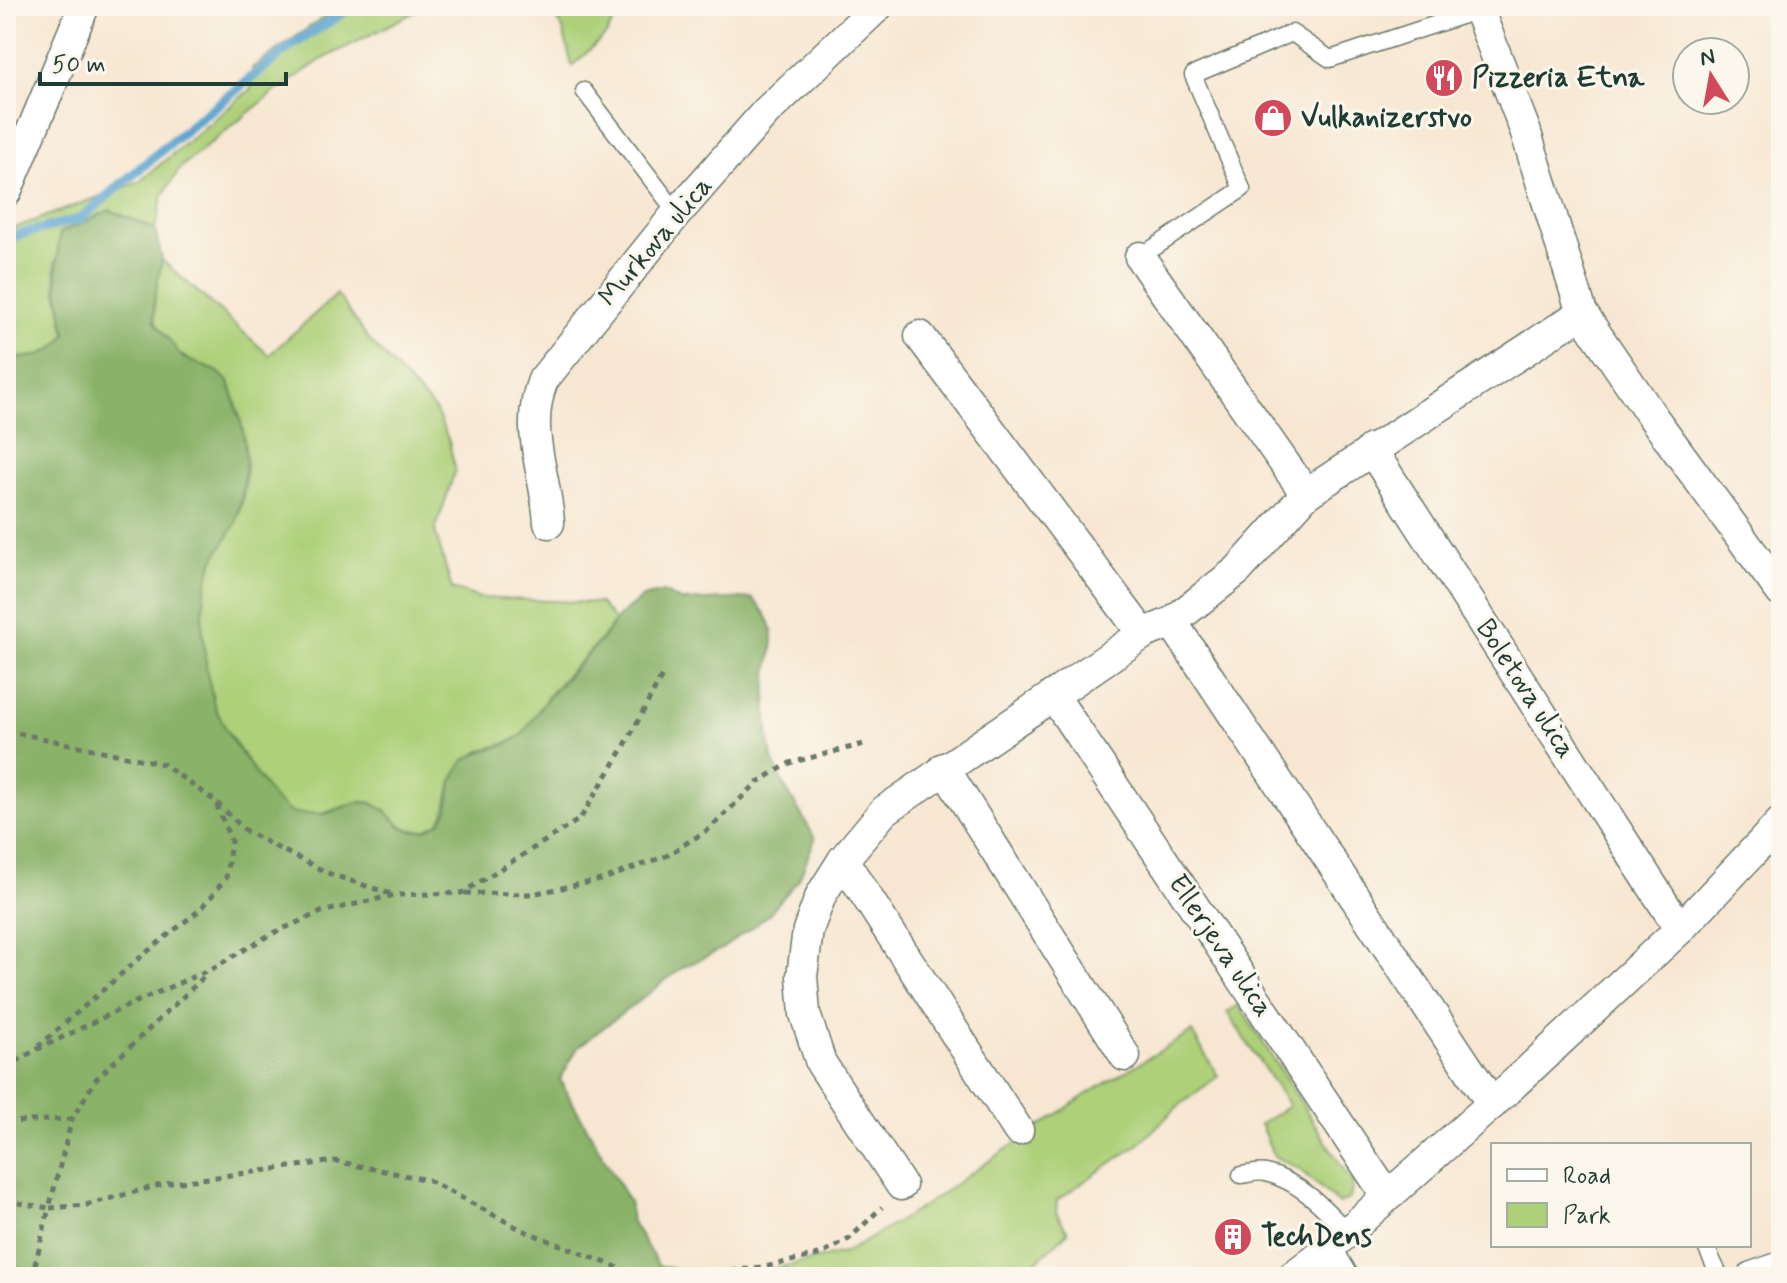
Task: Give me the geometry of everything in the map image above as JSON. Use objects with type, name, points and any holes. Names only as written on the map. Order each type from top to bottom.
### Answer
[{"type":"street","points":[[6,192],[84,6]]},
{"type":"street","name":"Murkova ulica","points":[[549,523],[548,496],[533,418],[543,380],[677,213],[766,112],[878,6]]},
{"type":"street","points":[[1478,8],[1525,130],[1582,313],[1652,416],[1781,592]]},
{"type":"street","points":[[1140,257],[1306,494]]},
{"type":"street","points":[[901,1185],[821,1063],[805,1014],[802,976],[808,930],[821,895],[843,860],[884,811],[1143,634],[1172,622],[1238,570],[1306,494],[1582,313]]},
{"type":"street","points":[[920,336],[1143,634]]},
{"type":"street","name":"Boletova ulica","points":[[1371,449],[1680,929]]},
{"type":"street","points":[[1172,622],[1492,1104]]},
{"type":"street","name":"Ellerjeva ulica","points":[[1053,695],[1387,1196]]},
{"type":"street","points":[[944,768],[1125,1056]]},
{"type":"street","points":[[1292,1277],[1492,1104],[1680,929],[1781,822]]},
{"type":"street","points":[[843,860],[1018,1130]]},
{"type":"street","points":[[1337,1241],[1343,1277]]},
{"type":"street","points":[[1752,1277],[1781,1267]]},
{"type":"lane","points":[[1140,257],[1242,189],[1193,75],[1292,33],[1330,59],[1478,8]]},
{"type":"lane","points":[[584,91],[677,213]]},
{"type":"lane","points":[[1241,1175],[1264,1172],[1290,1183],[1323,1205],[1337,1241]]},
{"type":"lane","points":[[1706,1247],[1720,1277]]},
{"type":"path","points":[[462,893],[580,819],[623,749],[663,674]]},
{"type":"path","points":[[6,733],[163,764],[215,801],[246,831],[330,874],[395,895]]},
{"type":"path","points":[[6,1068],[32,1052],[213,968],[271,934],[321,912],[395,895],[532,894],[601,880],[666,856],[709,829],[758,782],[790,763],[868,743]]},
{"type":"path","points":[[32,1052],[202,908],[226,878],[231,841],[215,801]]},
{"type":"path","points":[[6,1262],[30,1277],[72,1119],[96,1079],[213,968]]},
{"type":"path","points":[[6,1122],[72,1119]]},
{"type":"path","points":[[6,1201],[49,1208],[86,1205],[164,1184],[335,1161],[428,1180],[522,1230],[627,1271],[708,1274],[769,1266],[822,1254],[849,1239],[873,1219],[901,1185]]},
{"type":"green space","points":[[339,6],[426,6],[321,60],[273,93],[181,167],[163,195],[155,229],[110,210],[84,223],[55,262],[56,287],[66,334],[47,352],[32,357],[6,359],[6,231],[139,182],[252,88],[252,68]]},
{"type":"green space","points":[[547,6],[621,6],[607,34],[572,66],[563,29]]},
{"type":"green space","points":[[110,210],[155,229],[162,260],[154,302],[155,322],[183,358],[217,371],[229,382],[243,430],[246,460],[236,523],[212,563],[205,592],[202,624],[207,673],[215,708],[233,742],[273,798],[291,813],[326,814],[357,802],[371,803],[385,810],[400,826],[411,831],[425,830],[439,823],[448,810],[452,781],[463,761],[485,750],[503,746],[522,735],[545,701],[619,616],[643,597],[663,592],[682,601],[752,598],[769,620],[773,638],[766,699],[771,751],[784,785],[815,839],[799,879],[767,916],[722,949],[682,968],[578,1047],[560,1080],[629,1202],[632,1222],[658,1265],[704,1277],[6,1277],[6,359],[40,355],[61,342],[66,334],[58,284],[60,233]]},
{"type":"green space","points":[[162,260],[269,355],[337,294],[369,340],[436,411],[449,441],[455,471],[435,531],[452,589],[480,598],[600,603],[615,621],[551,692],[523,734],[475,754],[457,773],[445,812],[432,827],[415,831],[408,829],[379,806],[363,802],[312,816],[290,812],[266,790],[219,717],[206,676],[202,619],[211,566],[241,507],[246,471],[243,434],[229,382],[184,357],[158,329],[154,303]]},
{"type":"green space","points":[[1239,1005],[1353,1184],[1350,1198],[1339,1204],[1298,1168],[1274,1156],[1260,1124],[1289,1106],[1227,1012]]},
{"type":"green space","points":[[1192,1032],[1218,1076],[1176,1108],[1139,1144],[1057,1200],[1056,1212],[1068,1232],[1019,1277],[737,1277],[844,1253],[861,1244],[919,1209],[1087,1094]]},
{"type":"waterway","points":[[6,238],[80,219],[291,46],[353,6]]},
{"type":"place","name":"Pizzeria Etna","points":[[1444,78]]},
{"type":"place","name":"Vulkanizerstvo","points":[[1273,118]]},
{"type":"place","name":"TechDens","points":[[1233,1237]]}]
